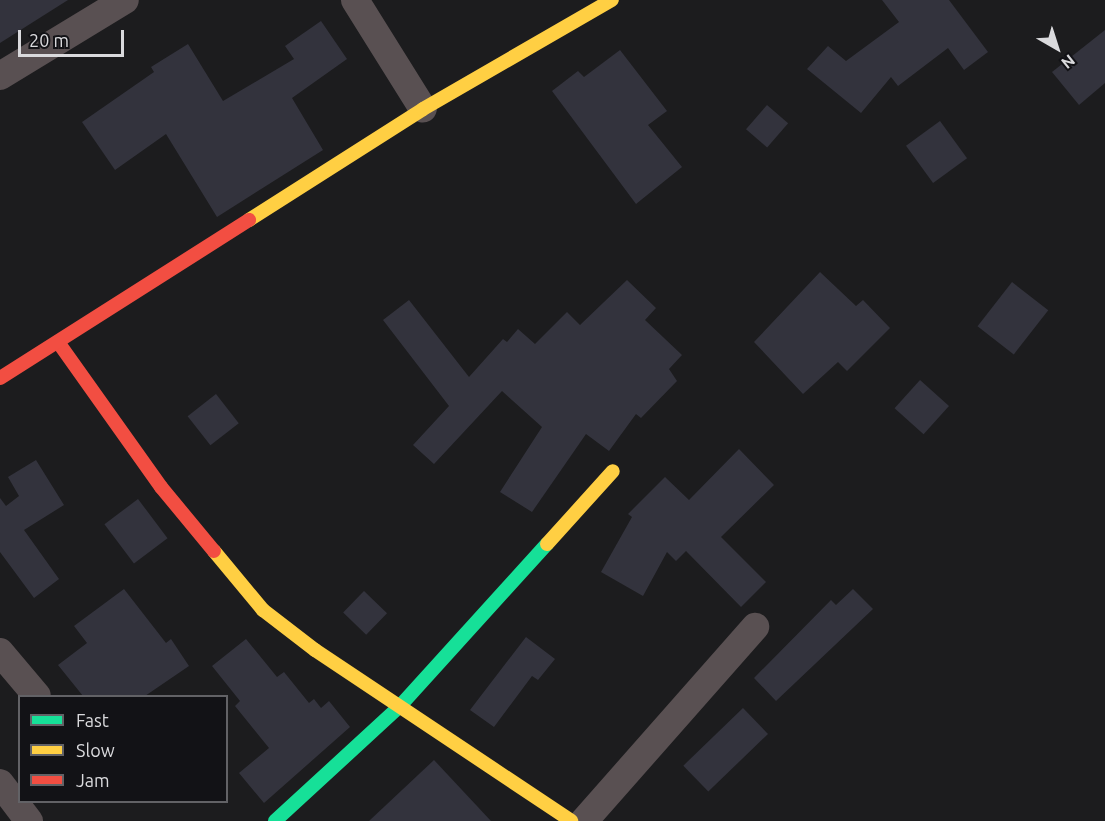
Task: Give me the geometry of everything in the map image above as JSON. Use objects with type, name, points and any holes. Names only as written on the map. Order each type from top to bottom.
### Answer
[{"type":"street","points":[[0,76],[125,0]]},
{"type":"street","points":[[355,0],[423,109]]},
{"type":"street","points":[[0,378],[423,109],[612,0]]},
{"type":"street","points":[[58,342],[161,487],[244,591],[315,650],[571,821]]},
{"type":"street","points":[[275,821],[400,706],[613,471]]},
{"type":"street","points":[[584,821],[755,627]]},
{"type":"street","points":[[0,652],[36,695]]},
{"type":"street","points":[[0,783],[29,821]]},
{"type":"building","points":[[0,0],[68,0],[0,43]]},
{"type":"building","points":[[882,0],[949,0],[988,52],[964,70],[948,48],[898,86],[891,77],[861,113],[807,69],[828,46],[846,61],[899,22]]},
{"type":"building","points":[[321,21],[347,59],[292,98],[323,150],[217,217],[166,134],[115,170],[82,122],[154,72],[151,67],[188,44],[223,101],[294,59],[285,46]]},
{"type":"building","points":[[1105,30],[1105,83],[1079,105],[1052,72]]},
{"type":"building","points":[[620,50],[667,111],[648,125],[682,167],[636,204],[552,91],[578,71],[584,77]]},
{"type":"building","points":[[767,105],[788,123],[767,148],[746,129]]},
{"type":"building","points":[[940,121],[967,158],[933,183],[906,146]]},
{"type":"building","points":[[820,272],[856,306],[863,300],[890,328],[847,371],[838,362],[803,394],[754,342]]},
{"type":"building","points":[[627,280],[656,308],[645,320],[682,355],[669,369],[677,381],[641,418],[636,414],[609,451],[586,434],[532,512],[500,492],[542,427],[502,391],[434,464],[413,445],[449,406],[383,320],[409,300],[469,377],[503,339],[507,342],[518,329],[535,344],[567,312],[580,325]]},
{"type":"building","points":[[1012,282],[1048,310],[1014,354],[978,326]]},
{"type":"building","points":[[920,380],[949,406],[924,434],[895,408]]},
{"type":"building","points":[[216,394],[239,423],[210,445],[188,416]]},
{"type":"building","points":[[739,449],[774,485],[721,537],[766,582],[741,607],[686,551],[676,561],[667,552],[643,596],[601,572],[632,517],[628,514],[665,477],[689,500]]},
{"type":"building","points":[[36,460],[64,505],[24,530],[59,579],[34,598],[0,552],[0,498],[6,506],[19,496],[8,477]]},
{"type":"building","points":[[138,499],[167,538],[134,563],[104,524]]},
{"type":"building","points":[[124,589],[166,643],[171,639],[189,666],[146,695],[82,695],[58,665],[87,643],[74,626]]},
{"type":"building","points":[[853,589],[873,609],[776,701],[754,678],[831,600],[836,605]]},
{"type":"building","points":[[364,591],[387,613],[366,635],[343,613]]},
{"type":"building","points":[[526,637],[555,659],[538,680],[532,676],[494,727],[470,710]]},
{"type":"building","points":[[246,639],[277,677],[284,672],[309,703],[314,699],[321,708],[329,701],[350,727],[264,803],[239,773],[269,748],[235,706],[240,701],[212,666]]},
{"type":"building","points":[[743,708],[768,734],[708,792],[683,766]]},
{"type":"building","points":[[434,760],[491,821],[369,821]]},
{"type":"traffic: fast","points":[[275,821],[400,706],[547,544]]},
{"type":"traffic: slow","points":[[249,220],[423,109],[612,0]]},
{"type":"traffic: slow","points":[[547,544],[613,471]]},
{"type":"traffic: slow","points":[[214,551],[263,610],[315,650],[571,821]]},
{"type":"traffic: jam","points":[[0,378],[249,220]]},
{"type":"traffic: jam","points":[[58,342],[161,487],[214,551]]}]
